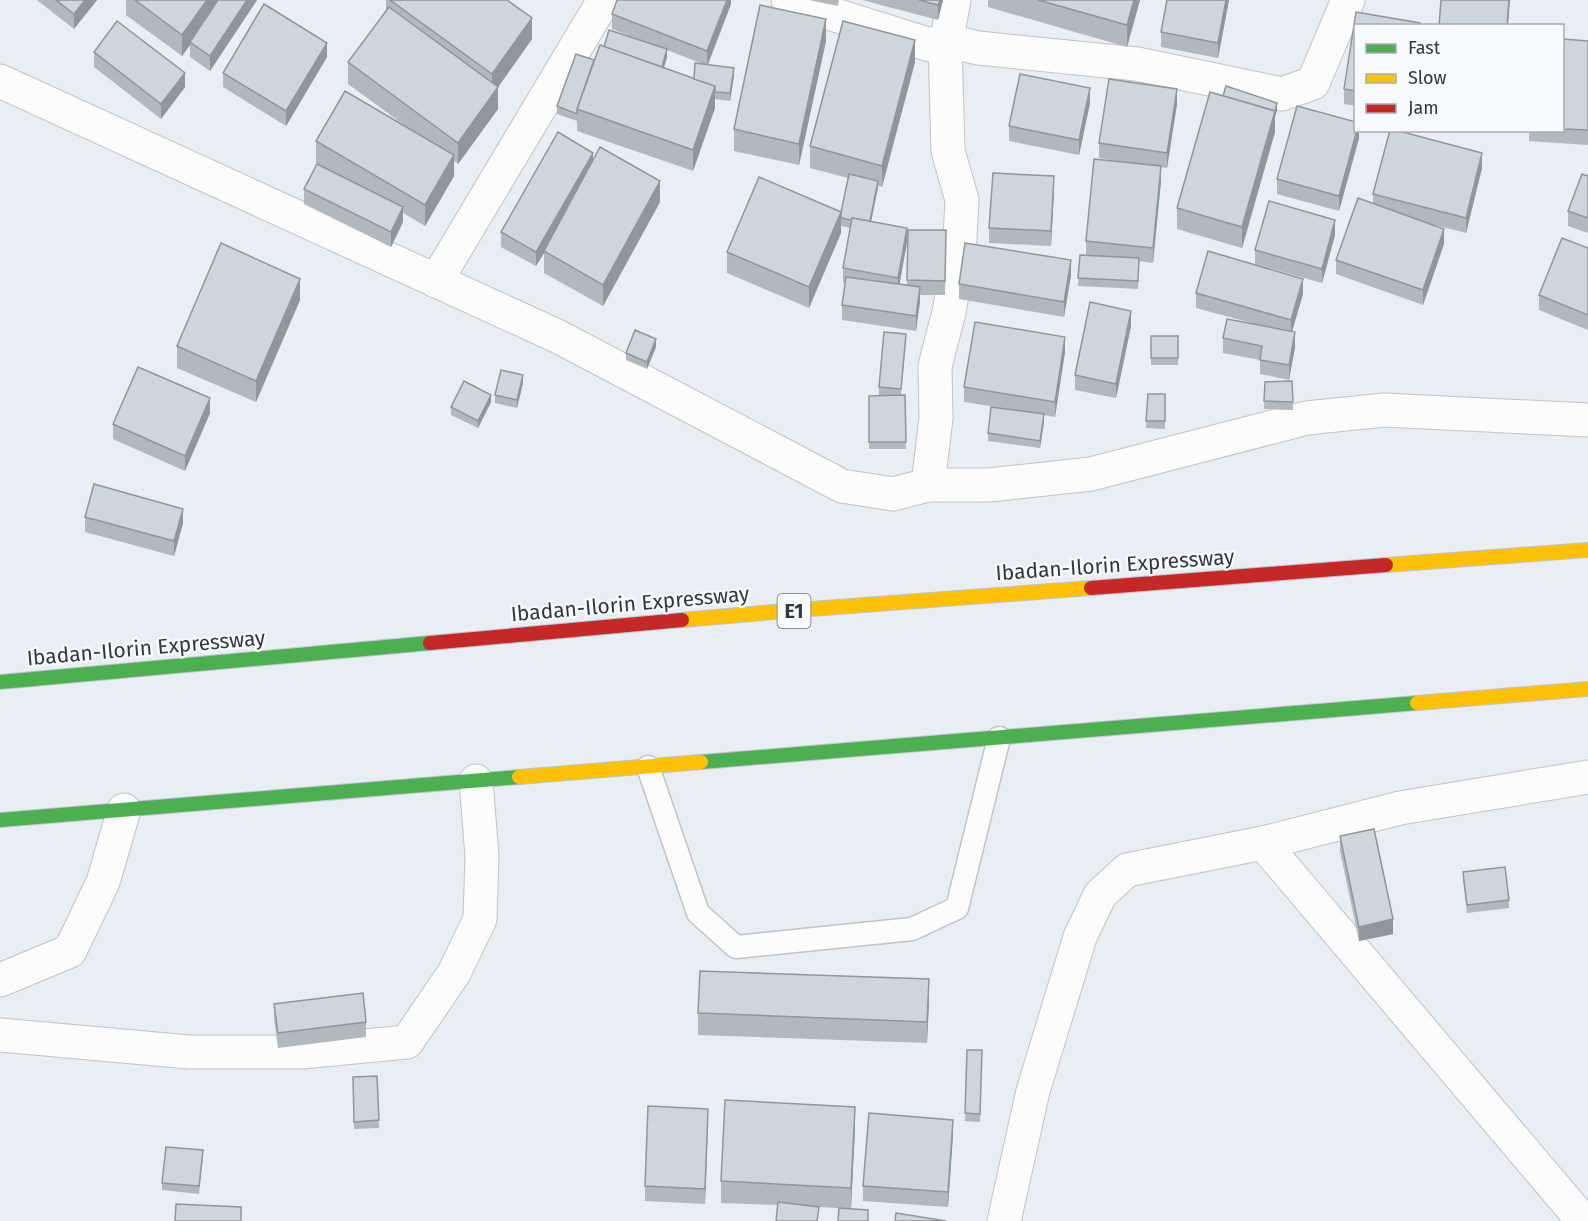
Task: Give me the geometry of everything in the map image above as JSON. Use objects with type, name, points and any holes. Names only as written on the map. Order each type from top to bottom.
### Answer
[{"type":"highway","name":"Ibadan-Ilorin Expressway","points":[[0,682],[797,610],[1588,550]]},
{"type":"highway","points":[[0,819],[1588,689]]},
{"type":"street","points":[[436,281],[604,0]]},
{"type":"street","points":[[788,0],[930,45],[945,40],[978,48],[1137,64],[1282,94],[1313,82],[1348,0]]},
{"type":"street","points":[[928,485],[936,418],[935,366],[949,312],[959,255],[962,200],[948,151],[945,40],[954,0]]},
{"type":"street","points":[[0,81],[557,336],[842,486],[893,494],[928,485],[989,485],[1091,474],[1307,418],[1384,410],[1588,420]]},
{"type":"street","points":[[1004,1221],[1033,1091],[1080,937],[1100,895],[1127,870],[1263,843],[1400,808],[1588,777]]},
{"type":"street","points":[[0,1035],[189,1052],[302,1052],[407,1042],[454,973],[480,919],[482,856],[476,781]]},
{"type":"street","points":[[0,980],[69,951],[103,882],[124,810]]},
{"type":"street","points":[[1263,843],[1583,1221]]},
{"type":"lane","points":[[648,767],[698,913],[736,946],[912,929],[957,908],[999,738]]},
{"type":"building","points":[[56,0],[85,0],[74,14]]},
{"type":"building","points":[[135,0],[207,0],[182,35]]},
{"type":"building","points":[[218,0],[247,0],[210,56],[190,42]]},
{"type":"building","points":[[390,0],[507,0],[532,18],[492,74]]},
{"type":"building","points":[[617,0],[727,0],[707,51],[612,14]]},
{"type":"building","points":[[919,0],[940,0],[938,5]]},
{"type":"building","points":[[1038,0],[1134,0],[1127,25]]},
{"type":"building","points":[[1167,0],[1226,0],[1218,43],[1161,32]]},
{"type":"building","points":[[1441,0],[1509,0],[1507,24],[1439,24]]},
{"type":"building","points":[[264,4],[327,43],[286,111],[223,73]]},
{"type":"building","points":[[760,5],[826,19],[799,144],[734,129]]},
{"type":"building","points":[[389,7],[498,87],[458,143],[348,62]]},
{"type":"building","points":[[1356,12],[1420,23],[1420,24],[1354,24]]},
{"type":"building","points":[[117,21],[185,73],[161,104],[94,52]]},
{"type":"building","points":[[843,21],[915,40],[882,166],[810,146]]},
{"type":"building","points":[[1354,25],[1354,91],[1344,89]]},
{"type":"building","points":[[609,30],[667,49],[662,67],[604,47]]},
{"type":"building","points":[[1564,39],[1588,41],[1588,130],[1564,129]]},
{"type":"building","points":[[600,45],[715,86],[693,150],[577,109]]},
{"type":"building","points":[[576,54],[594,60],[577,114],[557,106]]},
{"type":"building","points":[[695,63],[734,68],[730,93],[715,92],[715,86],[694,79]]},
{"type":"building","points":[[1020,74],[1090,88],[1079,140],[1009,126]]},
{"type":"building","points":[[1109,79],[1177,89],[1167,153],[1099,143]]},
{"type":"building","points":[[1226,86],[1277,103],[1275,111],[1223,96]]},
{"type":"building","points":[[345,91],[454,155],[425,205],[316,141]]},
{"type":"building","points":[[1210,92],[1275,111],[1242,227],[1177,208]]},
{"type":"building","points":[[1297,106],[1354,121],[1354,132],[1356,132],[1339,196],[1277,179]]},
{"type":"building","points":[[558,132],[593,153],[536,252],[501,232]]},
{"type":"building","points":[[1389,132],[1403,132],[1482,153],[1466,218],[1373,194]]},
{"type":"building","points":[[600,147],[660,181],[603,285],[544,251]]},
{"type":"building","points":[[1094,159],[1161,166],[1153,248],[1086,241]]},
{"type":"building","points":[[317,164],[403,207],[391,232],[304,189]]},
{"type":"building","points":[[993,173],[1054,176],[1051,231],[989,228]]},
{"type":"building","points":[[849,174],[878,181],[870,221],[841,218]]},
{"type":"building","points":[[1582,174],[1588,176],[1588,218],[1568,211]]},
{"type":"building","points":[[759,177],[841,212],[809,287],[727,252]]},
{"type":"building","points":[[1358,198],[1444,229],[1423,290],[1336,260]]},
{"type":"building","points":[[1269,201],[1335,220],[1322,269],[1255,250]]},
{"type":"building","points":[[852,218],[907,228],[898,278],[843,268]]},
{"type":"building","points":[[908,230],[946,230],[945,281],[907,280]]},
{"type":"building","points":[[1562,238],[1588,248],[1588,315],[1539,295]]},
{"type":"building","points":[[221,243],[300,279],[256,381],[177,346]]},
{"type":"building","points":[[965,243],[1071,260],[1064,302],[959,284]]},
{"type":"building","points":[[1208,251],[1303,279],[1291,320],[1196,293]]},
{"type":"building","points":[[1080,255],[1139,258],[1138,281],[1078,278]]},
{"type":"building","points":[[846,277],[920,287],[916,316],[842,305]]},
{"type":"building","points":[[1090,302],[1131,311],[1116,384],[1075,375]]},
{"type":"building","points":[[1227,319],[1295,332],[1289,365],[1260,360],[1262,346],[1223,338]]},
{"type":"building","points":[[975,322],[1065,337],[1055,402],[964,387]]},
{"type":"building","points":[[635,330],[656,339],[647,362],[626,353]]},
{"type":"building","points":[[884,332],[906,334],[901,389],[879,387]]},
{"type":"building","points":[[1151,336],[1178,336],[1178,358],[1151,358]]},
{"type":"building","points":[[138,367],[210,398],[185,456],[113,424]]},
{"type":"building","points":[[501,370],[523,375],[517,400],[495,395]]},
{"type":"building","points":[[464,381],[491,395],[478,421],[451,407]]},
{"type":"building","points":[[1292,381],[1293,402],[1264,401],[1265,382]]},
{"type":"building","points":[[1148,394],[1165,394],[1165,421],[1146,421]]},
{"type":"building","points":[[905,395],[906,442],[869,442],[869,396]]},
{"type":"building","points":[[991,407],[1044,414],[1040,441],[988,433]]},
{"type":"building","points":[[94,484],[183,509],[174,541],[85,517]]},
{"type":"building","points":[[1374,829],[1393,919],[1359,927],[1340,836]]},
{"type":"building","points":[[1505,867],[1509,900],[1467,905],[1463,872]]},
{"type":"building","points":[[700,971],[929,979],[927,1022],[698,1013]]},
{"type":"building","points":[[363,993],[366,1022],[278,1033],[274,1004]]},
{"type":"building","points":[[967,1050],[982,1050],[980,1114],[965,1113]]},
{"type":"building","points":[[377,1076],[379,1120],[354,1122],[353,1077]]},
{"type":"building","points":[[725,1100],[855,1107],[851,1188],[721,1181]]},
{"type":"building","points":[[648,1106],[708,1109],[705,1189],[645,1186]]},
{"type":"building","points":[[869,1113],[953,1120],[948,1192],[863,1186]]},
{"type":"building","points":[[166,1147],[203,1150],[199,1186],[162,1183]]},
{"type":"building","points":[[778,1202],[819,1207],[817,1221],[776,1221]]},
{"type":"building","points":[[176,1204],[241,1207],[241,1221],[175,1221]]},
{"type":"building","points":[[839,1208],[868,1210],[868,1221],[838,1221]]},
{"type":"building","points":[[896,1213],[946,1221],[895,1221]]},
{"type":"traffic: fast","points":[[0,682],[430,643]]},
{"type":"traffic: fast","points":[[701,762],[1417,703]]},
{"type":"traffic: fast","points":[[0,820],[519,777]]},
{"type":"traffic: slow","points":[[1386,565],[1588,550]]},
{"type":"traffic: slow","points":[[682,620],[1091,588]]},
{"type":"traffic: slow","points":[[1417,703],[1588,689]]},
{"type":"traffic: slow","points":[[519,777],[701,762]]},
{"type":"traffic: jam","points":[[1091,588],[1386,565]]},
{"type":"traffic: jam","points":[[430,643],[682,620]]}]
